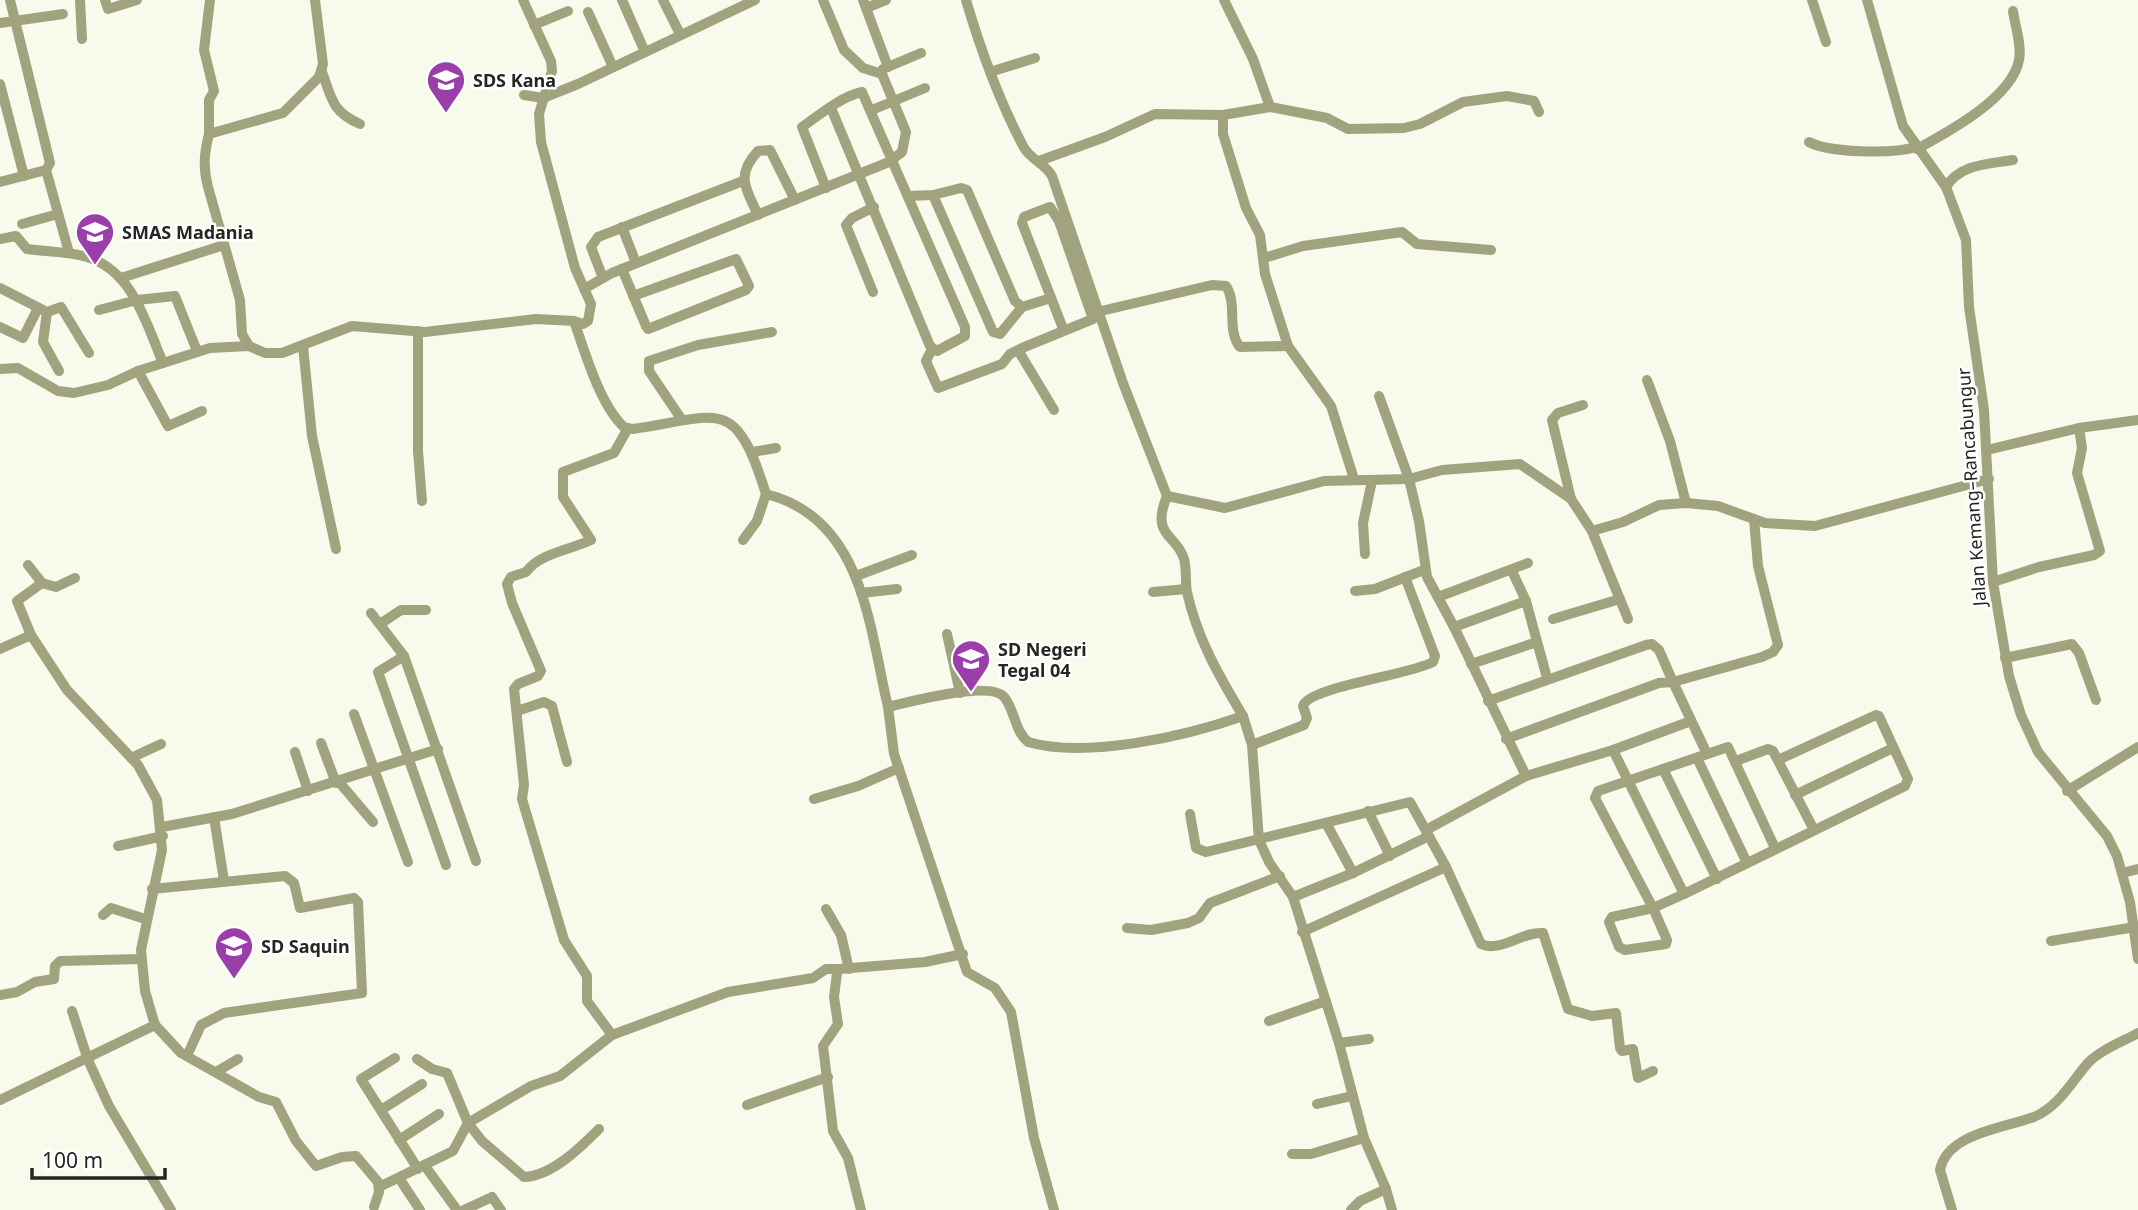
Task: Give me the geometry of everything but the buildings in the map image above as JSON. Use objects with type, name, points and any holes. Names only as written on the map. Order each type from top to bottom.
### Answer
[{"type":"street","points":[[10,0],[50,159],[46,170],[68,249]]},
{"type":"street","points":[[80,0],[82,39]]},
{"type":"street","points":[[105,0],[107,9],[137,0]]},
{"type":"street","points":[[210,0],[204,50],[215,90],[209,100],[209,134],[204,170],[240,300],[242,334],[249,346]]},
{"type":"street","points":[[315,0],[322,72],[341,116],[360,124]]},
{"type":"street","points":[[0,369],[18,368],[64,393],[92,390],[138,371],[217,346],[249,346],[272,354],[303,346],[352,326],[418,331],[536,319],[583,324],[590,317],[591,304],[584,289],[541,142],[539,114],[552,67],[523,0]]},
{"type":"street","points":[[622,0],[645,52]]},
{"type":"street","points":[[524,96],[543,98],[755,0]]},
{"type":"street","points":[[823,0],[844,50],[863,68],[884,69],[921,53]]},
{"type":"street","points":[[584,289],[636,263],[893,160],[902,152],[906,132],[893,100],[864,4],[886,0]]},
{"type":"street","points":[[966,0],[1003,110],[1026,151],[1052,176],[1101,311],[1123,383],[1167,496],[1162,513],[1164,528],[1168,539],[1183,556],[1186,589],[1202,641],[1243,716],[1252,745],[1259,839],[1269,862],[1293,897],[1339,1043],[1364,1139],[1386,1189],[1392,1210]]},
{"type":"street","points":[[1224,0],[1253,59],[1270,107]]},
{"type":"street","points":[[1812,0],[1826,42]]},
{"type":"street","name":"Jalan Kemang–Rancabungur","points":[[1867,0],[1895,107],[1917,148],[1946,187],[1961,222],[1967,250],[1968,294],[1987,450],[1993,582],[2009,676],[2021,715],[2038,752],[2067,791],[2107,836],[2122,873],[2135,927],[2138,959]]},
{"type":"street","points":[[665,1],[680,34]]},
{"type":"street","points":[[534,25],[568,11]]},
{"type":"street","points":[[1809,142],[1818,147],[1899,152],[1917,148],[1980,113],[2016,70],[2019,59],[2013,11]]},
{"type":"street","points":[[588,12],[613,67]]},
{"type":"street","points":[[0,23],[63,15]]},
{"type":"street","points":[[990,72],[1035,58]]},
{"type":"street","points":[[209,134],[283,113],[322,72]]},
{"type":"street","points":[[0,83],[24,176]]},
{"type":"street","points":[[872,110],[925,88]]},
{"type":"street","points":[[826,188],[802,131],[831,108],[860,91],[872,110],[965,327],[965,336],[960,341],[937,351],[932,349]]},
{"type":"street","points":[[1039,161],[1105,137],[1155,114],[1223,115],[1270,107],[1300,110],[1327,118],[1348,129],[1359,130],[1404,128],[1420,124],[1463,102],[1507,96],[1534,101],[1539,112]]},
{"type":"street","points":[[831,108],[932,349],[926,361],[938,388],[1002,364],[1018,350],[1064,331],[1094,317],[1059,221],[1050,207],[1024,217],[1022,223],[1064,331]]},
{"type":"street","points":[[1223,115],[1223,134],[1246,208],[1260,235],[1265,274],[1288,346],[1331,406],[1354,479]]},
{"type":"street","points":[[758,215],[743,181],[752,157],[758,151],[769,150],[795,200]]},
{"type":"street","points":[[1946,187],[1950,180],[1970,167],[2012,160]]},
{"type":"street","points":[[0,182],[46,170]]},
{"type":"street","points":[[603,278],[591,243],[622,228],[743,181]]},
{"type":"street","points":[[908,196],[933,195],[961,188],[967,190],[1006,283],[1015,301],[1022,307]]},
{"type":"street","points":[[933,195],[984,318],[993,332],[1000,334],[1022,307],[1051,298]]},
{"type":"street","points":[[873,292],[846,225],[852,218],[874,207]]},
{"type":"street","points":[[22,224],[58,214]]},
{"type":"street","points":[[622,228],[636,263]]},
{"type":"street","points":[[1264,258],[1303,246],[1402,232],[1417,244],[1491,250]]},
{"type":"street","points":[[0,239],[16,236],[27,249],[89,257],[110,267],[137,300],[163,363]]},
{"type":"street","points":[[121,278],[224,245]]},
{"type":"street","points":[[622,269],[648,329],[746,290],[749,286],[736,258],[634,296]]},
{"type":"street","points":[[1101,311],[1212,285],[1226,286],[1231,299],[1234,337],[1240,347],[1288,346]]},
{"type":"street","points":[[0,288],[42,310],[61,307],[89,353]]},
{"type":"street","points":[[99,310],[137,300],[175,296],[179,299],[197,351]]},
{"type":"street","points":[[0,327],[23,338],[42,310]]},
{"type":"street","points":[[42,310],[43,342],[60,371]]},
{"type":"street","points":[[574,321],[619,423],[628,428],[711,417],[726,421],[743,435],[752,452],[766,494],[757,521],[743,540]]},
{"type":"street","points":[[418,331],[418,451],[422,501]]},
{"type":"street","points":[[682,420],[649,371],[649,361],[698,345],[772,332]]},
{"type":"street","points":[[303,346],[312,436],[336,549]]},
{"type":"street","points":[[1018,350],[1054,410]]},
{"type":"street","points":[[138,371],[168,426],[202,411]]},
{"type":"street","points":[[1647,380],[1670,441],[1686,503]]},
{"type":"street","points":[[1379,396],[1409,479],[1420,530],[1424,570],[1526,776]]},
{"type":"street","points":[[1583,405],[1558,413],[1552,420],[1571,499],[1592,531],[1629,619]]},
{"type":"street","points":[[1987,450],[2079,428],[2138,420]]},
{"type":"street","points":[[612,1035],[587,1001],[587,976],[564,940],[522,799],[524,785],[515,686],[538,676],[541,671],[512,603],[508,580],[526,572],[530,564],[540,559],[591,540],[563,497],[563,472],[614,453],[628,428]]},
{"type":"street","points":[[1993,582],[2039,567],[2094,555],[2100,551],[2077,473],[2082,448],[2079,428]]},
{"type":"street","points":[[752,452],[776,448]]},
{"type":"street","points":[[1167,496],[1225,508],[1301,485],[1354,479],[1409,479],[1442,470],[1520,464],[1571,499]]},
{"type":"street","points":[[1592,531],[1623,522],[1659,505],[1686,503],[1718,506],[1773,524],[1820,525],[1989,479]]},
{"type":"street","points":[[1364,554],[1363,523],[1372,481]]},
{"type":"street","points":[[766,494],[796,504],[816,520],[839,543],[856,576],[888,707],[898,768],[962,954],[971,977],[995,988],[1011,1012],[1034,1138],[1054,1210]]},
{"type":"street","points":[[1506,739],[1659,683],[1673,682],[1762,657],[1777,648],[1778,639],[1758,566],[1754,519]]},
{"type":"street","points":[[856,576],[912,555]]},
{"type":"street","points":[[1438,597],[1528,564]]},
{"type":"street","points":[[28,565],[42,583],[56,587],[75,578]]},
{"type":"street","points":[[1355,591],[1375,589],[1424,570]]},
{"type":"street","points":[[1512,571],[1526,601],[1547,678]]},
{"type":"street","points":[[1252,745],[1304,725],[1307,718],[1303,706],[1309,697],[1433,662],[1435,656],[1405,577]]},
{"type":"street","points":[[42,583],[17,601],[31,635],[67,690],[131,758],[157,800],[162,832],[160,864],[145,919],[141,959],[145,991],[155,1025],[169,1043],[187,1056],[259,1097],[276,1102],[296,1141],[316,1166],[342,1157],[356,1156],[379,1187],[375,1208],[362,1210]]},
{"type":"street","points":[[861,593],[897,589]]},
{"type":"street","points":[[1153,592],[1186,589]]},
{"type":"street","points":[[1553,619],[1620,599]]},
{"type":"street","points":[[1454,626],[1526,601]]},
{"type":"street","points":[[380,624],[401,610],[426,610]]},
{"type":"street","points":[[371,613],[404,656],[476,861]]},
{"type":"street","points":[[947,634],[960,693]]},
{"type":"street","points":[[0,649],[31,635]]},
{"type":"street","points":[[1471,664],[1537,642]]},
{"type":"street","points":[[2006,661],[2072,643],[2079,653],[2096,700]]},
{"type":"street","points":[[1488,701],[1547,678],[1652,645],[1658,650],[1691,721],[1702,756],[1747,863]]},
{"type":"street","points":[[404,656],[378,672],[446,865]]},
{"type":"street","points":[[888,707],[960,693],[987,691],[1003,695],[1024,739],[1048,745],[1112,745],[1202,730],[1243,716]]},
{"type":"street","points":[[517,711],[544,702],[552,706],[567,762]]},
{"type":"street","points":[[354,715],[408,862]]},
{"type":"street","points":[[1775,848],[1728,747],[1598,791],[1595,798],[1653,908],[1667,943],[1625,950],[1619,947],[1609,919],[1653,908],[1717,879],[1813,828],[1905,786],[1908,779],[1880,716],[1876,715],[1778,760]]},
{"type":"street","points":[[1293,897],[1390,856],[1526,776],[1613,750],[1691,721]]},
{"type":"street","points":[[321,743],[337,783],[373,822]]},
{"type":"street","points":[[131,758],[161,744]]},
{"type":"street","points":[[2067,791],[2138,747]]},
{"type":"street","points":[[1796,794],[1893,748]]},
{"type":"street","points":[[118,846],[374,772],[438,749]]},
{"type":"street","points":[[1613,750],[1684,894]]},
{"type":"street","points":[[1736,761],[1768,750],[1778,760],[1813,828]]},
{"type":"street","points":[[295,752],[308,792]]},
{"type":"street","points":[[814,799],[858,786],[898,768]]},
{"type":"street","points":[[1663,769],[1717,879]]},
{"type":"street","points":[[1190,814],[1196,848],[1201,852],[1409,802],[1446,867],[1482,944],[1492,947],[1534,933],[1543,933],[1568,1009],[1592,1016],[1616,1013],[1620,1050],[1633,1049],[1638,1078],[1653,1071]]},
{"type":"street","points":[[1367,811],[1390,856]]},
{"type":"street","points":[[214,817],[224,881]]},
{"type":"street","points":[[1326,823],[1353,873]]},
{"type":"street","points":[[1302,932],[1446,867]]},
{"type":"street","points":[[2122,873],[2138,869]]},
{"type":"street","points":[[1127,928],[1151,930],[1188,923],[1199,918],[1210,903],[1280,876]]},
{"type":"street","points":[[152,889],[224,881],[292,878],[299,905],[303,909],[356,899],[363,990],[359,996],[224,1013],[201,1024],[187,1056]]},
{"type":"street","points":[[103,915],[111,908],[145,919]]},
{"type":"street","points":[[827,909],[841,935],[844,969],[834,998],[838,1024],[823,1046],[833,1131],[848,1158],[862,1210]]},
{"type":"street","points":[[2051,941],[2135,927]]},
{"type":"street","points":[[379,1187],[453,1151],[468,1123],[531,1086],[559,1076],[594,1052],[612,1035],[728,992],[813,978],[825,969],[925,962],[962,954]]},
{"type":"street","points":[[0,995],[17,992],[31,983],[54,979],[55,966],[60,961],[141,959]]},
{"type":"street","points":[[1269,1021],[1326,1001]]},
{"type":"street","points":[[72,1011],[88,1060],[109,1106],[171,1210]]},
{"type":"street","points":[[0,1100],[38,1080],[88,1060],[155,1025]]},
{"type":"street","points":[[1952,1210],[1940,1170],[1951,1150],[1991,1129],[2036,1116],[2062,1095],[2092,1060],[2138,1033]]},
{"type":"street","points":[[1339,1043],[1368,1039]]},
{"type":"street","points":[[395,1058],[361,1079],[399,1140],[457,1210]]},
{"type":"street","points":[[216,1072],[238,1059]]},
{"type":"street","points":[[417,1059],[432,1069],[448,1074],[468,1123],[482,1141],[524,1177],[534,1177],[568,1157],[599,1129]]},
{"type":"street","points":[[747,1105],[828,1077]]},
{"type":"street","points":[[381,1110],[422,1084]]},
{"type":"street","points":[[1317,1104],[1352,1096]]},
{"type":"street","points":[[399,1140],[439,1114]]},
{"type":"street","points":[[1292,1154],[1311,1154],[1364,1139]]},
{"type":"street","points":[[399,1178],[420,1210]]},
{"type":"street","points":[[1349,1209],[1386,1189]]},
{"type":"street","points":[[464,1210],[492,1197],[501,1210]]},
{"type":"place","name":"SDS Kana","points":[[446,114]]},
{"type":"place","name":"SMAS Madania","points":[[95,266]]},
{"type":"place","name":"SD Negeri Tegal 04","points":[[971,693]]},
{"type":"place","name":"SD Saquin","points":[[234,980]]}]
